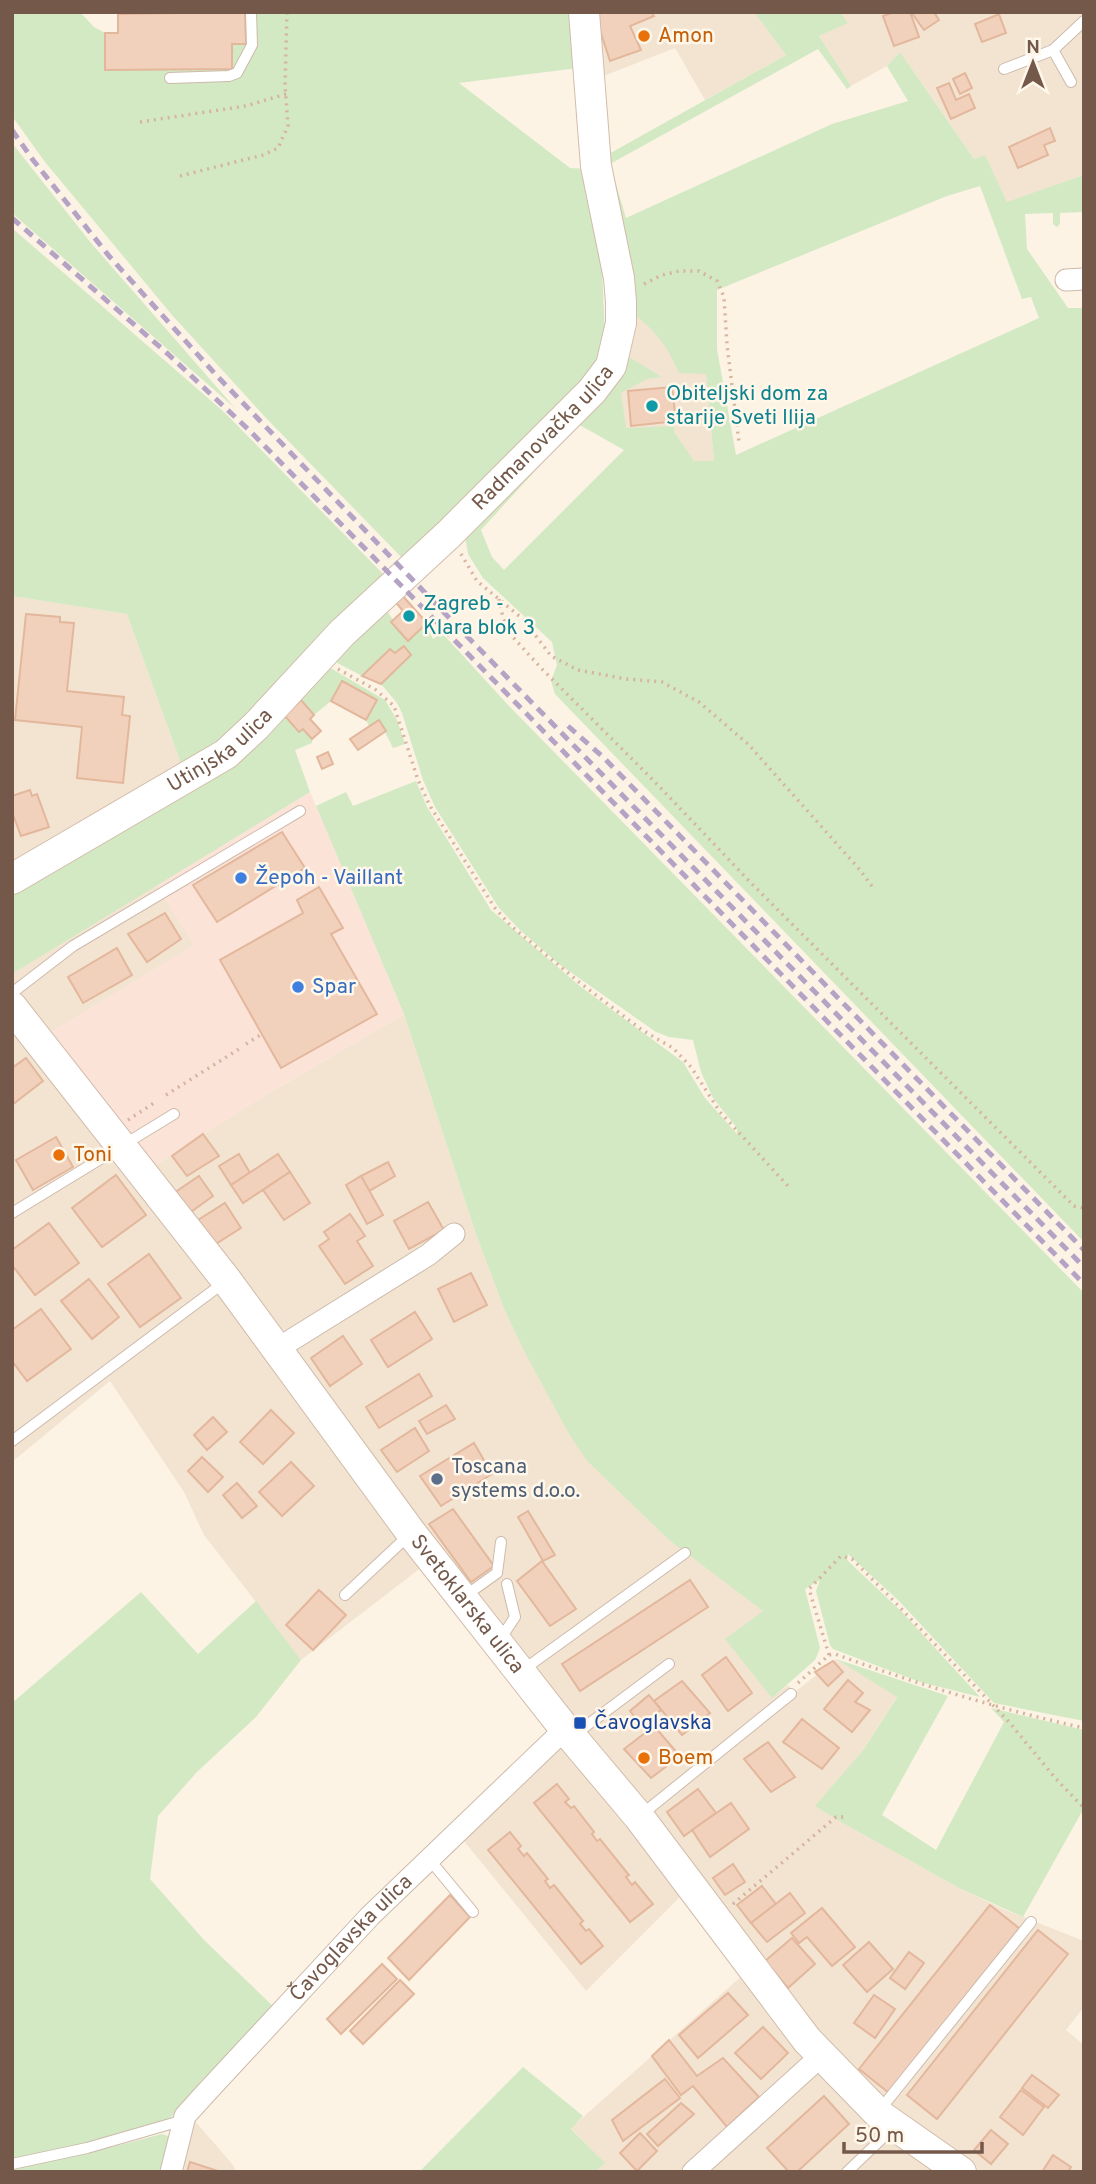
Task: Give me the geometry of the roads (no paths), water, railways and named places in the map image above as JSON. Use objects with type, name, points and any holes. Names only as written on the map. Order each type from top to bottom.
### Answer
[{"type":"street","name":"Radmanovačka ulica","points":[[398,582],[592,391],[611,366],[621,323],[620,278],[596,166],[584,12]]},
{"type":"street","name":"Utinjska ulica","points":[[12,879],[226,754],[256,726],[342,632],[398,582]]},
{"type":"street","name":"Svetoklarska ulica","points":[[20,1021],[125,1133],[227,1280],[412,1534],[520,1672],[639,1817],[807,2040],[886,2119],[961,2172]]},
{"type":"street","points":[[277,1349],[428,1255],[454,1234]]},
{"type":"street","name":"Čavoglavska ulica","points":[[171,2172],[185,2116],[204,2095],[370,1916],[569,1733]]},
{"type":"street","points":[[693,2172],[821,2056]]},
{"type":"lane","points":[[170,78],[229,76],[237,73],[252,45],[251,12]]},
{"type":"lane","points":[[1004,69],[1053,50],[1084,21]]},
{"type":"lane","points":[[1053,50],[1071,82]]},
{"type":"lane","points":[[12,993],[73,946],[300,811]]},
{"type":"lane","points":[[12,1213],[125,1133],[174,1114]]},
{"type":"lane","points":[[12,1440],[227,1280]]},
{"type":"lane","points":[[345,1595],[412,1534]]},
{"type":"lane","points":[[462,1598],[497,1573],[501,1542]]},
{"type":"lane","points":[[520,1672],[685,1553]]},
{"type":"lane","points":[[498,1644],[515,1617],[507,1584]]},
{"type":"lane","points":[[569,1733],[669,1664]]},
{"type":"lane","points":[[639,1817],[791,1694]]},
{"type":"lane","points":[[429,1859],[474,1912]]},
{"type":"lane","points":[[847,2172],[1031,1922]]},
{"type":"lane","points":[[12,2164],[86,2148],[184,2120]]},
{"type":"railway","points":[[12,130],[109,256],[217,376],[455,624],[1084,1267]]},
{"type":"railway","points":[[12,218],[168,354],[250,431],[1084,1284]]},
{"type":"railway","points":[[568,726],[603,757],[1084,1250]]},
{"type":"place","name":"Amon","points":[[644,36]]},
{"type":"place","name":"Obiteljski dom za starije Sveti Ilija","points":[[652,406]]},
{"type":"place","name":"Zagreb - Klara blok 3","points":[[409,616]]},
{"type":"place","name":"Žepoh - Vaillant","points":[[241,878]]},
{"type":"place","name":"Spar","points":[[298,987]]},
{"type":"place","name":"Toni","points":[[59,1155]]},
{"type":"place","name":"Toscana systems d.o.o.","points":[[437,1479]]},
{"type":"place","name":"Čavoglavska","points":[[580,1723]]},
{"type":"place","name":"Boem","points":[[644,1758]]}]
